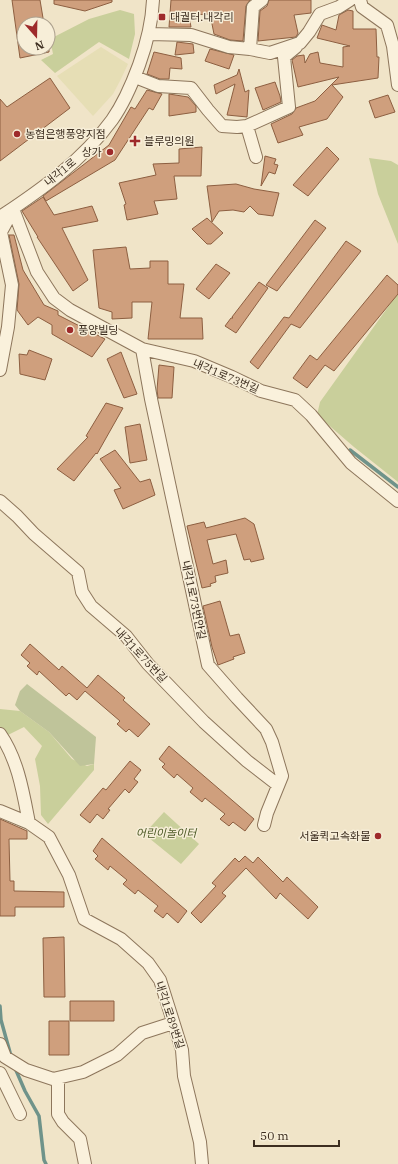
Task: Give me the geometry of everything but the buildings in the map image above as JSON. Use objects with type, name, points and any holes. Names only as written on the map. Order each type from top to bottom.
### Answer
[{"type":"street","name":"내각1로","points":[[0,217],[63,172],[92,145],[113,119],[128,94],[135,77],[149,34],[154,0]]},
{"type":"street","points":[[250,48],[253,7],[262,0]]},
{"type":"street","points":[[135,77],[158,86],[191,88],[222,126],[247,126],[289,107],[284,57],[300,43],[320,14],[339,7],[350,0]]},
{"type":"street","points":[[360,0],[362,7],[386,25],[393,46],[398,85]]},
{"type":"street","points":[[149,34],[191,35],[229,47],[250,48],[270,53],[300,43]]},
{"type":"street","points":[[247,126],[256,157]]},
{"type":"street","points":[[0,370],[8,327],[12,285],[1,232],[13,209]]},
{"type":"street","name":"내각1로73번길","points":[[13,209],[37,272],[54,298],[70,310],[142,349],[194,361],[261,391],[295,400],[351,462],[398,500]]},
{"type":"street","name":"내각1로73번안길","points":[[142,349],[208,665],[266,728],[272,742],[282,776],[264,825]]},
{"type":"street","name":"내각1로75번길","points":[[0,501],[34,534],[78,572],[82,592],[91,606],[126,636],[148,664],[204,722],[247,761],[278,785]]},
{"type":"street","points":[[0,734],[20,777],[29,823]]},
{"type":"street","name":"내각1로89번길","points":[[0,811],[29,823],[49,837],[69,875],[84,919],[122,939],[148,963],[160,980],[182,1050],[184,1076],[200,1142],[202,1164]]},
{"type":"street","points":[[0,1044],[3,1060],[53,1079],[83,1072],[117,1055],[142,1032],[174,1023]]},
{"type":"street","points":[[0,1074],[20,1114]]},
{"type":"street","points":[[58,1078],[58,1114],[63,1122],[80,1139],[85,1164]]},
{"type":"shaded area","points":[[101,47],[128,64],[113,94],[93,116],[57,76]]},
{"type":"green space","points":[[120,10],[134,14],[135,34],[129,59],[99,42],[55,73],[41,60],[49,56],[56,56],[56,36],[89,19]]},
{"type":"green space","points":[[369,158],[391,161],[398,165],[398,244],[378,194]]},
{"type":"green space","points":[[398,293],[398,482],[317,415],[320,402]]},
{"type":"green space","points":[[27,684],[96,737],[94,764],[80,766],[49,732],[20,711],[15,705],[20,691]]},
{"type":"green space","points":[[0,709],[20,711],[49,732],[72,759],[87,766],[94,764],[94,770],[48,824],[41,815],[40,786],[35,759],[42,746],[24,727],[6,736],[0,728]]},
{"type":"green space","name":"어린이놀이터","points":[[164,812],[199,844],[181,864],[144,834]]},
{"type":"waterway","points":[[350,450],[398,487]]},
{"type":"waterway","points":[[0,1006],[1,1020],[11,1056]]},
{"type":"waterway","points":[[15,1068],[25,1091],[39,1116],[44,1160],[46,1164]]},
{"type":"place","name":"대궐터.내각리","points":[[162,17]]},
{"type":"place","name":"농협은행풍양지점","points":[[17,134]]},
{"type":"place","name":"블루밍의원","points":[[135,141]]},
{"type":"place","name":"상가","points":[[110,152]]},
{"type":"place","name":"풍양빌딩","points":[[70,330]]},
{"type":"place","name":"서울퀵고속화물","points":[[378,836]]}]
